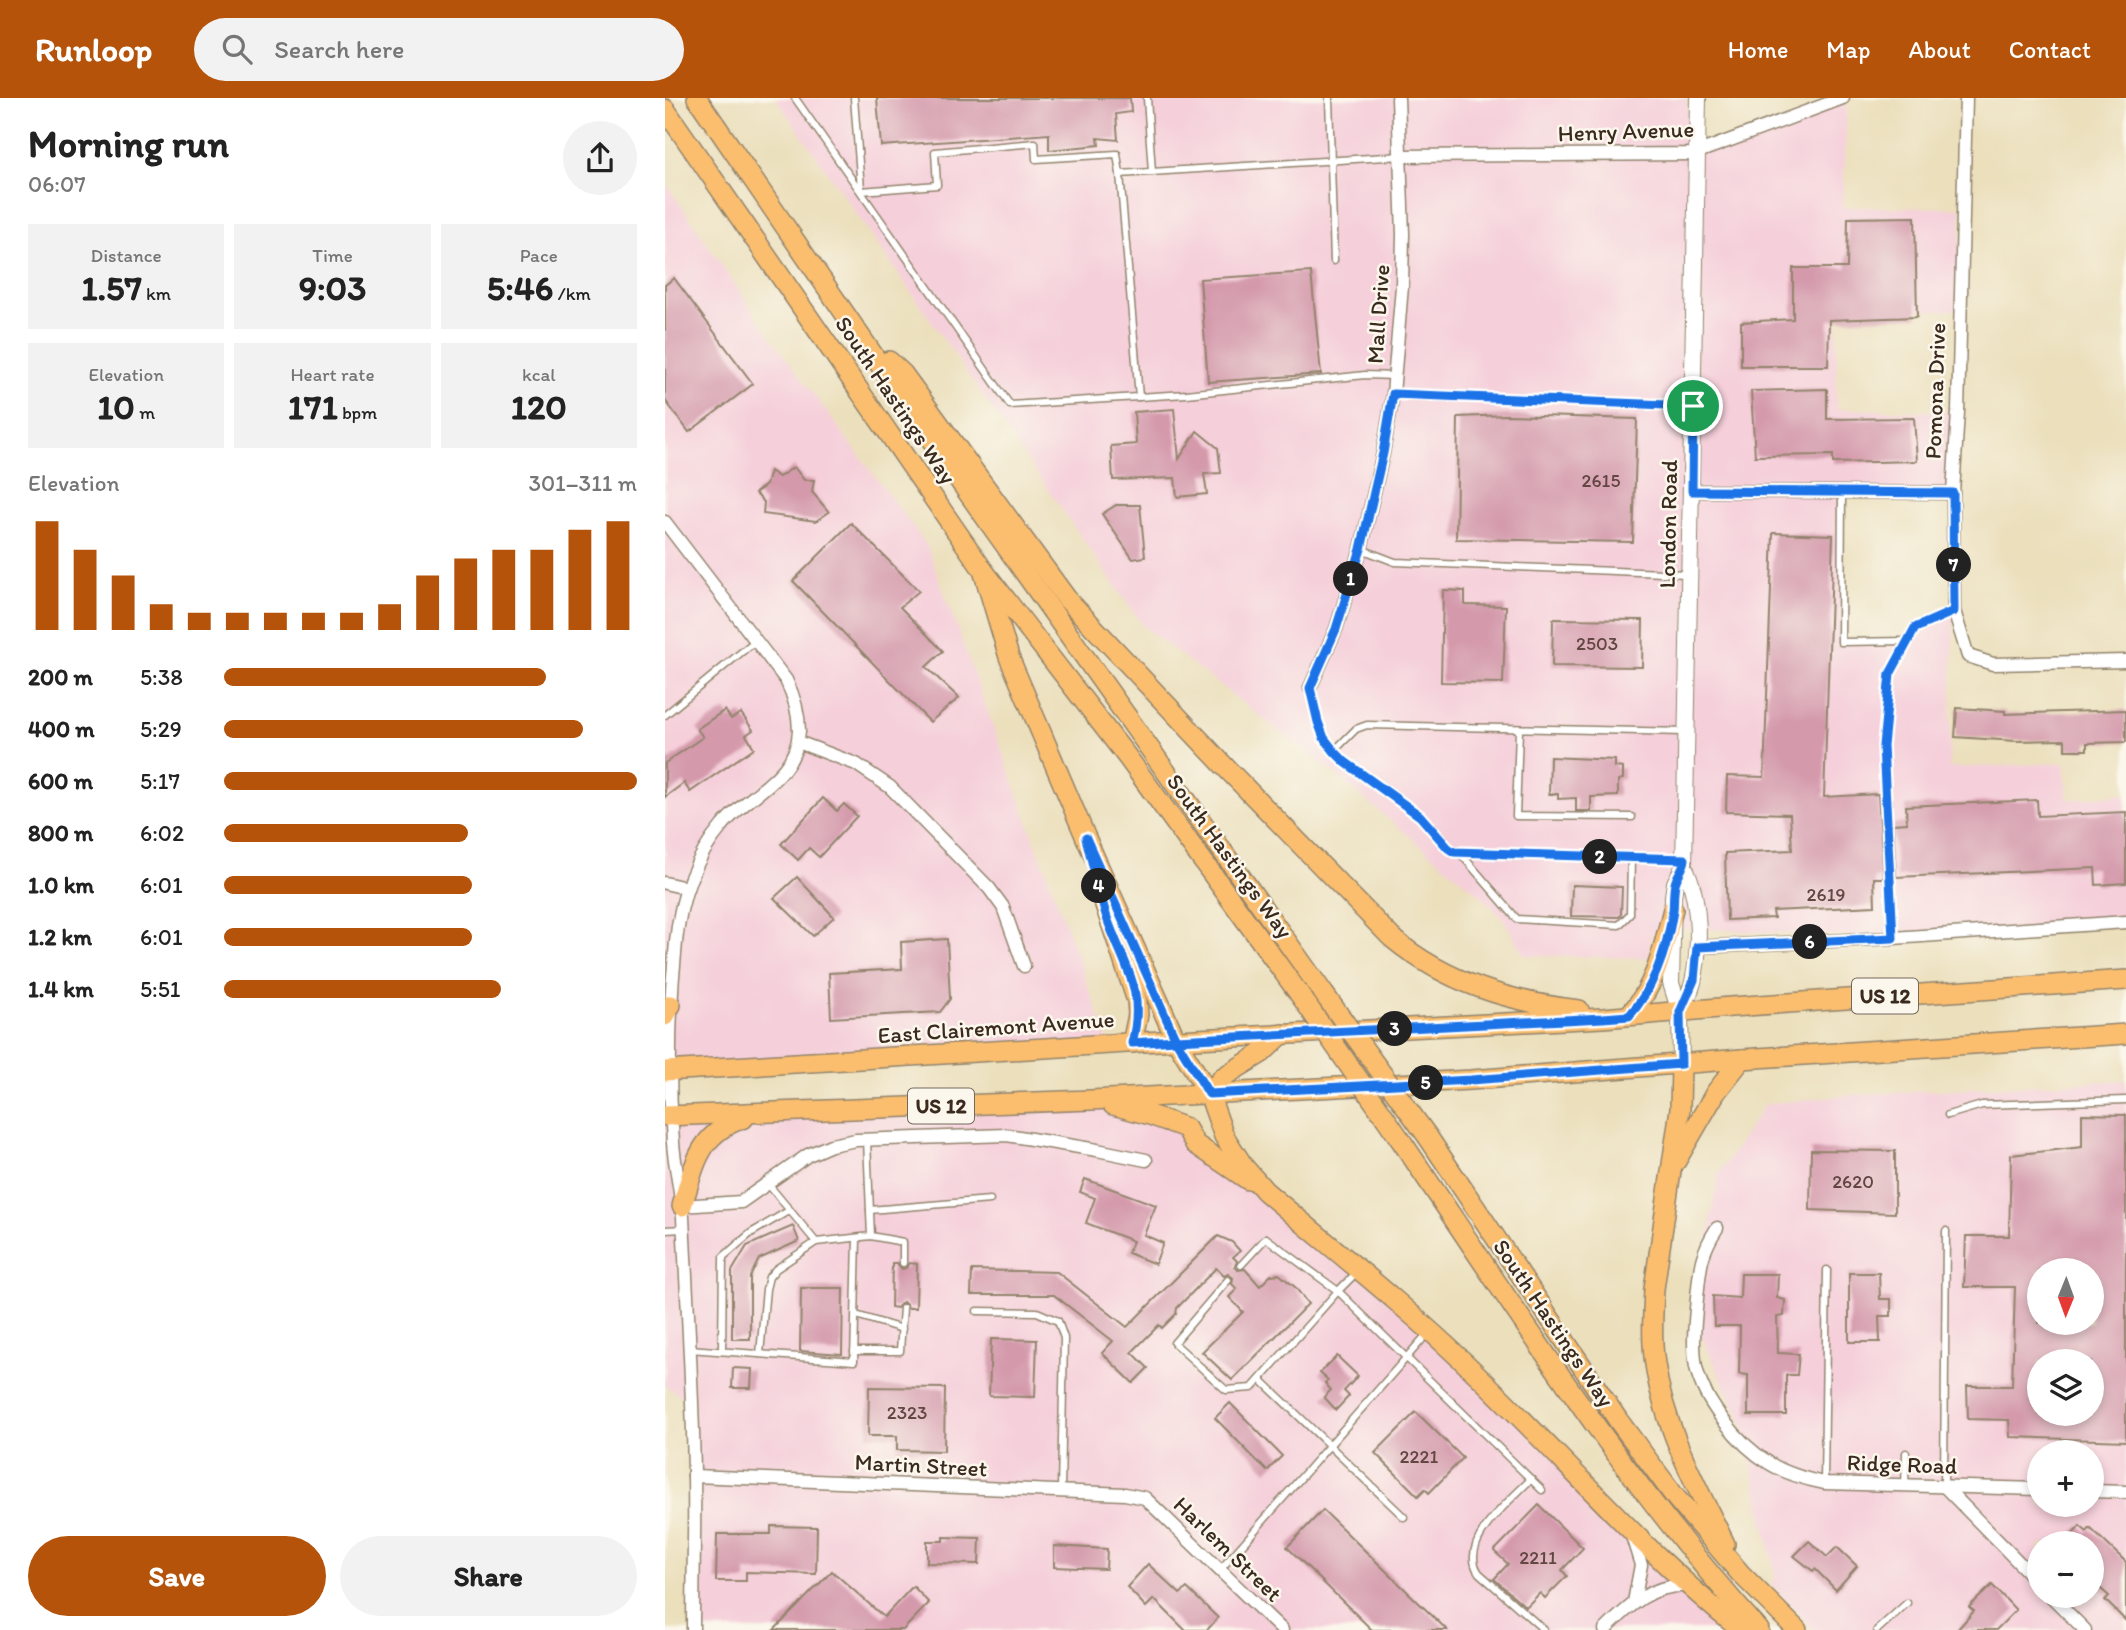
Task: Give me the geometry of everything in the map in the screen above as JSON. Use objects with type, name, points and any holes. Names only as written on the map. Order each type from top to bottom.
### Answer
[{"type":"main road","name":"South Hastings Way","points":[[697,98],[961,484],[1428,1137],[1618,1420],[1677,1498],[1740,1573]]},
{"type":"main road","name":"South Hastings Way","points":[[665,109],[983,570],[1128,758],[1300,995],[1604,1439],[1713,1578],[1759,1630]]},
{"type":"main road","points":[[855,328],[903,374],[1067,599],[1086,621],[1392,938],[1414,956],[1437,970],[1496,994],[1531,1003],[1629,1016],[1645,996],[1655,976],[1673,909]]},
{"type":"main road","points":[[983,570],[1010,657],[1086,838],[1176,1040],[1209,1094],[1224,1136],[1244,1167],[1265,1191]]},
{"type":"main road","points":[[1086,838],[1107,917],[1133,982],[1138,1014],[1132,1043]]},
{"type":"main road","name":"East Clairemont Avenue","points":[[668,1071],[1629,1016],[2126,980]]},
{"type":"main road","points":[[1209,1094],[1223,1077],[1262,1053],[1282,1034]]},
{"type":"main road","name":"US 12","points":[[669,1116],[1091,1100],[1471,1080],[2126,1034]]},
{"type":"main road","points":[[1673,1166],[1717,1091],[1742,1059]]},
{"type":"main road","points":[[1681,1064],[1680,1109],[1654,1289],[1655,1363],[1663,1401],[1693,1480],[1740,1573],[1797,1630]]},
{"type":"main road","points":[[1091,1100],[1150,1115],[1186,1128],[1195,1144],[1265,1191],[1467,1364],[1629,1530],[1741,1630]]},
{"type":"main road","points":[[682,1206],[699,1156],[712,1135],[723,1126],[760,1112]]},
{"type":"street","name":"Mall Drive","points":[[1310,688],[1336,629],[1361,549],[1383,453],[1393,394],[1402,286],[1398,98]]},
{"type":"street","name":"London Road","points":[[1680,1012],[1694,980],[1697,947],[1697,899],[1684,862],[1698,98]]},
{"type":"street","name":"Henry Avenue","points":[[1401,156],[1684,155],[1843,98]]},
{"type":"street","name":"Pomona Drive","points":[[1966,98],[1958,412],[1953,493],[1954,611],[1968,656],[1993,664],[2126,662]]},
{"type":"street","points":[[1692,491],[1953,493]]},
{"type":"street","points":[[665,522],[791,690],[798,713],[798,742],[793,759],[784,771],[742,805],[715,833],[686,888],[668,999],[669,1116],[682,1206],[689,1349],[694,1476],[693,1630]]},
{"type":"street","points":[[798,742],[856,764],[890,787],[989,888],[1007,916],[1024,966]]},
{"type":"street","name":"London Road","points":[[1681,1064],[1680,1012],[1671,982],[1675,883],[1684,862]]},
{"type":"street","points":[[665,883],[686,888]]},
{"type":"street","points":[[1697,947],[1893,938],[2126,922]]},
{"type":"street","points":[[682,1206],[733,1204],[746,1200],[799,1160],[821,1149],[867,1139],[1007,1135],[1146,1160]]},
{"type":"street","name":"Ridge Road","points":[[1717,1228],[1702,1256],[1695,1323],[1697,1369],[1705,1390],[1724,1422],[1767,1462],[1798,1477],[1824,1483],[2027,1489]]},
{"type":"street","name":"Martin Street","points":[[694,1476],[1125,1494],[1145,1498]]},
{"type":"street","points":[[1944,1486],[2027,1571]]},
{"type":"street","points":[[2104,1491],[2126,1492]]},
{"type":"street","name":"Harlem Street","points":[[1145,1498],[1282,1630]]},
{"type":"street","points":[[1629,1530],[1641,1565],[1634,1602]]},
{"type":"street","points":[[1605,1630],[1634,1602],[1666,1587],[1689,1586]]},
{"type":"street","points":[[2063,1608],[2085,1630]]},
{"type":"lane","points":[[795,98],[1010,405],[1139,397],[1365,375],[1395,376]]},
{"type":"lane","points":[[854,98],[861,191]]},
{"type":"lane","points":[[1147,98],[1152,172]]},
{"type":"lane","points":[[1329,98],[1334,261]]},
{"type":"lane","points":[[861,191],[937,185],[935,152],[1035,143],[1036,159],[1117,154],[1139,397]]},
{"type":"lane","points":[[1120,174],[1401,156]]},
{"type":"lane","points":[[1393,394],[1693,406]]},
{"type":"lane","points":[[1842,492],[1841,642],[1908,640]]},
{"type":"lane","points":[[1361,549],[1395,562],[1690,574]]},
{"type":"lane","points":[[1893,938],[1883,746],[1890,674],[1915,628],[1954,611]]},
{"type":"lane","points":[[665,715],[755,641]]},
{"type":"lane","points":[[1310,688],[1324,738],[1334,751],[1345,762],[1420,816],[1448,848],[1461,853],[1684,862]]},
{"type":"lane","points":[[1334,751],[1356,729],[1367,725],[1687,732]]},
{"type":"lane","points":[[1519,730],[1517,816],[1632,817]]},
{"type":"lane","points":[[1461,853],[1517,919],[1619,925],[1630,914],[1631,858]]},
{"type":"lane","points":[[1948,1115],[1982,1105],[2126,1100]]},
{"type":"lane","points":[[867,1139],[871,1236]]},
{"type":"lane","points":[[767,1183],[816,1242]]},
{"type":"lane","points":[[870,1210],[990,1200]]},
{"type":"lane","points":[[722,1352],[723,1257],[751,1233],[790,1210]]},
{"type":"lane","points":[[665,1230],[683,1229]]},
{"type":"lane","points":[[1944,1486],[1946,1231]]},
{"type":"lane","points":[[760,1354],[761,1325],[769,1277],[776,1269],[816,1242],[871,1236],[904,1242],[903,1263]]},
{"type":"lane","points":[[689,1349],[854,1361],[857,1238]]},
{"type":"lane","points":[[1241,1265],[1266,1238],[1338,1291],[1542,1490]]},
{"type":"lane","points":[[1228,1280],[1174,1343],[1226,1390],[1252,1388],[1261,1380],[1359,1270]]},
{"type":"lane","points":[[1824,1483],[1827,1270]]},
{"type":"lane","points":[[855,1351],[900,1351],[903,1308]]},
{"type":"lane","points":[[977,1311],[1037,1312],[1058,1321],[1064,1338],[1061,1493]]},
{"type":"lane","points":[[856,1315],[902,1329]]},
{"type":"lane","points":[[1220,1570],[1429,1332]]},
{"type":"lane","points":[[1261,1380],[1403,1517]]},
{"type":"lane","points":[[1905,1486],[1906,1453]]},
{"type":"lane","points":[[1531,1479],[1480,1534],[1475,1563],[1479,1573],[1544,1630]]},
{"type":"lane","points":[[1877,1630],[1907,1603]]},
{"type":"shaded area","points":[[776,98],[1686,98],[1693,153],[1847,98],[1843,207],[1961,208],[1959,310],[1837,311],[1836,409],[1958,412],[1953,493],[1842,492],[1841,642],[1908,641],[1914,628],[1954,611],[1949,768],[2064,763],[2068,800],[2126,794],[2126,922],[1893,938],[1689,928],[1652,932],[1648,958],[1524,955],[1504,920],[1485,899],[1326,767],[1143,626]]},
{"type":"shaded area","points":[[665,182],[770,336],[927,546],[1109,1044],[665,1071]]},
{"type":"shaded area","points":[[2126,1080],[2126,1630],[1815,1630],[1770,1583],[1776,1577],[1742,1422],[1695,1323],[1718,1175],[1765,1104],[1850,1095]]},
{"type":"shaded area","points":[[1091,1100],[1167,1121],[1371,1280],[1739,1630],[693,1630],[690,1402],[665,1385],[665,1116]]},
{"type":"building","points":[[877,98],[1130,98],[1131,112],[1116,114],[1118,140],[1098,138],[1099,145],[1049,150],[1049,134],[881,146]]},
{"type":"building","points":[[1915,217],[1917,317],[1829,320],[1828,366],[1741,366],[1741,322],[1793,319],[1793,268],[1847,268],[1848,218]]},
{"type":"building","points":[[1311,272],[1321,374],[1208,382],[1200,279]]},
{"type":"building","points":[[674,278],[753,384],[689,432],[665,400],[665,285]]},
{"type":"building","points":[[1827,389],[1827,419],[1914,418],[1917,461],[1833,463],[1833,455],[1755,456],[1751,391]]},
{"type":"building","points":[[1174,409],[1179,459],[1197,431],[1218,448],[1221,473],[1204,474],[1207,494],[1177,497],[1175,478],[1113,480],[1111,446],[1136,444],[1134,412]]},
{"type":"building","points":[[1507,415],[1637,419],[1633,542],[1456,539],[1458,417]]},
{"type":"building","points":[[794,467],[804,480],[814,480],[812,492],[829,512],[816,521],[763,514],[764,502],[755,493],[766,485],[770,471],[779,477]]},
{"type":"building","points":[[1116,505],[1140,505],[1145,557],[1133,559],[1102,514]]},
{"type":"building","points":[[851,523],[919,591],[900,607],[943,651],[926,667],[959,698],[930,722],[793,581]]},
{"type":"building","points":[[1773,533],[1833,535],[1824,797],[1878,794],[1884,878],[1874,878],[1875,906],[1773,911],[1774,918],[1727,920],[1725,853],[1792,850],[1790,814],[1726,812],[1727,776],[1764,777]]},
{"type":"building","points":[[1443,590],[1465,591],[1465,605],[1506,606],[1503,683],[1441,682]]},
{"type":"building","points":[[1553,619],[1643,620],[1642,667],[1552,666]]},
{"type":"building","points":[[1957,708],[2005,711],[2005,714],[2126,710],[2126,742],[2087,743],[2087,750],[2065,750],[2065,740],[2016,741],[1955,737]]},
{"type":"building","points":[[725,710],[731,719],[741,713],[753,730],[746,735],[754,748],[690,792],[684,783],[665,797],[665,763],[703,737],[697,729]]},
{"type":"building","points":[[1550,757],[1615,760],[1615,767],[1623,768],[1623,779],[1618,780],[1618,796],[1591,797],[1591,811],[1576,811],[1576,798],[1558,799],[1558,794],[1549,794]]},
{"type":"building","points":[[823,798],[837,811],[844,804],[857,816],[819,857],[809,848],[798,860],[781,844]]},
{"type":"building","points":[[2037,800],[2038,816],[2126,812],[2126,883],[2096,885],[2095,868],[1896,877],[1893,824],[1907,823],[1906,806]]},
{"type":"building","points":[[797,877],[834,917],[813,936],[774,898]]},
{"type":"building","points":[[1572,885],[1622,887],[1621,914],[1619,917],[1571,916]]},
{"type":"building","points":[[947,939],[950,999],[940,1012],[831,1018],[829,973],[902,969],[901,942]]},
{"type":"building","points":[[2082,1114],[2126,1115],[2126,1441],[2010,1437],[2009,1420],[1968,1419],[1967,1386],[2012,1386],[2015,1287],[1964,1287],[1966,1236],[2009,1236],[2011,1155],[2082,1147]]},
{"type":"building","points":[[1811,1150],[1895,1151],[1895,1213],[1810,1210]]},
{"type":"building","points":[[1085,1179],[1156,1205],[1144,1235],[1163,1243],[1155,1264],[1128,1253],[1133,1241],[1086,1223],[1095,1198],[1080,1192]]},
{"type":"building","points":[[793,1226],[799,1241],[759,1259],[750,1277],[750,1339],[732,1339],[732,1271],[747,1246]]},
{"type":"building","points":[[1218,1236],[1232,1242],[1240,1251],[1233,1257],[1237,1261],[1235,1266],[1238,1270],[1245,1269],[1260,1286],[1271,1275],[1279,1274],[1295,1287],[1308,1304],[1232,1380],[1202,1352],[1243,1312],[1229,1297],[1237,1289],[1232,1284],[1233,1278],[1228,1274],[1224,1276],[1216,1268],[1177,1308],[1176,1314],[1162,1328],[1159,1325],[1132,1352],[1148,1368],[1133,1383],[1102,1353],[1113,1341],[1054,1295],[971,1295],[972,1270],[1057,1272],[1127,1327]]},
{"type":"building","points":[[892,1263],[897,1263],[902,1269],[909,1263],[917,1264],[916,1308],[909,1308],[903,1302],[897,1308],[891,1307]]},
{"type":"building","points":[[1849,1273],[1879,1273],[1880,1299],[1891,1299],[1891,1316],[1879,1316],[1880,1342],[1849,1342]]},
{"type":"building","points":[[1741,1274],[1778,1274],[1777,1298],[1785,1300],[1784,1316],[1777,1317],[1778,1353],[1799,1354],[1797,1375],[1786,1375],[1786,1415],[1748,1415],[1748,1375],[1739,1374],[1740,1326],[1714,1326],[1713,1296],[1740,1298]]},
{"type":"building","points":[[801,1288],[843,1288],[842,1354],[800,1351]]},
{"type":"building","points":[[991,1339],[1037,1340],[1035,1397],[989,1396]]},
{"type":"building","points":[[1337,1356],[1358,1376],[1344,1391],[1349,1396],[1336,1410],[1324,1397],[1331,1390],[1325,1383],[1328,1380],[1320,1373]]},
{"type":"building","points":[[733,1368],[752,1369],[751,1388],[732,1388]]},
{"type":"building","points":[[869,1387],[945,1388],[944,1451],[897,1450],[897,1436],[868,1436]]},
{"type":"building","points":[[1230,1403],[1282,1456],[1267,1471],[1215,1418]]},
{"type":"building","points":[[1416,1412],[1463,1458],[1429,1493],[1425,1489],[1418,1496],[1375,1453]]},
{"type":"building","points":[[1539,1505],[1583,1548],[1562,1570],[1567,1576],[1545,1598],[1540,1593],[1526,1607],[1494,1579],[1508,1564],[1494,1551]]},
{"type":"building","points":[[1323,1510],[1447,1630],[1372,1630],[1287,1547]]},
{"type":"building","points":[[771,1526],[817,1527],[816,1574],[746,1572],[746,1581],[716,1581],[717,1534],[771,1534]]},
{"type":"building","points":[[943,1537],[980,1538],[979,1564],[927,1563],[927,1541],[943,1541]]},
{"type":"building","points":[[1809,1541],[1827,1557],[1837,1547],[1857,1566],[1836,1590],[1815,1569],[1813,1571],[1794,1556]]},
{"type":"building","points":[[2104,1541],[2126,1562],[2126,1621],[2105,1600],[2109,1596],[2104,1592]]},
{"type":"building","points":[[1054,1546],[1107,1549],[1106,1569],[1054,1567]]},
{"type":"building","points":[[1148,1564],[1180,1594],[1187,1588],[1218,1618],[1207,1630],[1185,1630],[1154,1599],[1146,1607],[1127,1587]]},
{"type":"building","points":[[832,1571],[884,1617],[913,1586],[929,1603],[903,1630],[774,1630]]},
{"type":"building","points":[[1992,1585],[2016,1610],[1996,1630],[1957,1630],[1974,1611],[1969,1607]]},
{"type":"route","points":[[1693,406],[1393,394],[1383,453],[1361,549],[1336,629],[1310,688],[1324,738],[1334,751],[1345,762],[1420,816],[1454,852],[1685,859],[1675,883],[1673,909],[1655,976],[1645,996],[1629,1016],[1176,1040],[1086,838],[1107,917],[1133,982],[1138,1014],[1132,1043],[1176,1040],[1209,1094],[1471,1080],[1681,1064],[1680,1012],[1694,980],[1697,947],[1893,938],[1883,746],[1890,674],[1915,628],[1954,611],[1953,493],[1692,491],[1693,406]]}]
